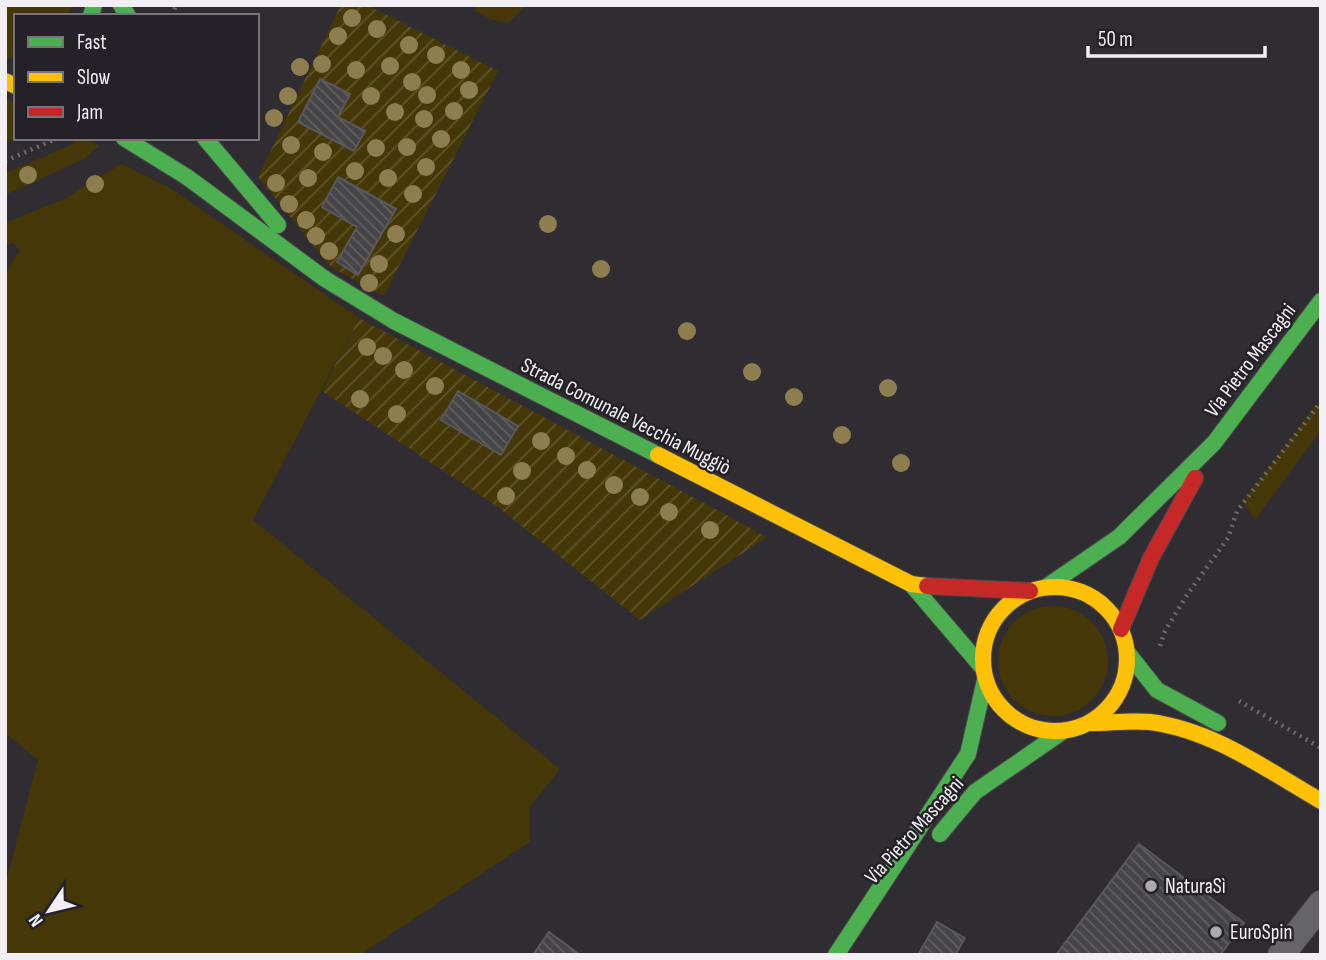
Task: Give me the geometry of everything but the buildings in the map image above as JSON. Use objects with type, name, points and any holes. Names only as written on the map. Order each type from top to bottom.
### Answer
[{"type":"main road","name":"Strada Comunale Vecchia Muggiò","points":[[127,140],[187,177],[325,279],[394,321],[911,584]]},
{"type":"main road","name":"Strada Comunale Vecchia Muggiò","points":[[207,140],[325,279]]},
{"type":"main road","name":"Via Pietro Mascagni","points":[[1038,589],[1119,537],[1214,443],[1321,302]]},
{"type":"main road","name":"Via Pietro Mascagni","points":[[1121,629],[1151,558],[1214,443]]},
{"type":"main road","points":[[911,584],[968,590],[1068,588],[1090,596],[1108,610],[1121,629],[1127,652],[1126,668],[1119,692],[1104,713],[1090,723]]},
{"type":"main road","points":[[911,584],[983,674],[1001,709],[1029,728],[1062,732],[1090,723],[1149,722],[1198,735],[1244,757],[1321,802]]},
{"type":"main road","points":[[983,674],[984,643],[993,621],[1009,603],[1038,589]]},
{"type":"main road","points":[[1127,652],[1157,690],[1229,728]]},
{"type":"main road","name":"Via Pietro Mascagni","points":[[836,955],[868,911],[968,754],[983,674]]},
{"type":"main road","name":"Via Pietro Mascagni","points":[[931,844],[975,792],[1062,732]]},
{"type":"main road","name":"Via Pietro Mascagni","points":[[868,911],[915,867]]},
{"type":"street","points":[[1281,955],[1321,904]]},
{"type":"path","points":[[5,161],[53,140]]},
{"type":"path","points":[[1164,656],[1159,644],[1164,631],[1228,538],[1237,511],[1321,402]]},
{"type":"path","points":[[1229,695],[1321,748]]},
{"type":"shaded area","points":[[5,5],[73,5],[69,14],[14,14],[14,58],[5,59]]},
{"type":"shaded area","points":[[341,5],[367,5],[498,71],[384,296],[331,267],[258,177]]},
{"type":"shaded area","points":[[476,5],[527,5],[508,23],[492,20],[475,11]]},
{"type":"shaded area","points":[[5,98],[14,102],[14,139],[5,143]]},
{"type":"shaded area","points":[[76,140],[89,140],[99,146],[84,159],[5,195],[5,173],[69,146]]},
{"type":"shaded area","points":[[121,164],[167,186],[359,318],[253,520],[560,769],[530,807],[530,842],[360,955],[5,955],[5,886],[38,760],[5,733],[5,275],[20,250],[12,243],[5,244],[5,223],[64,199]]},
{"type":"shaded area","points":[[359,318],[767,537],[640,620],[495,505],[322,391]]},
{"type":"shaded area","points":[[1321,398],[1321,430],[1255,520],[1243,502]]},
{"type":"shaded area","points":[[1053,606],[1074,610],[1092,622],[1104,640],[1108,661],[1104,682],[1092,700],[1074,712],[1053,716],[1032,712],[1014,700],[1002,682],[998,661],[1002,640],[1014,622],[1032,610]]},
{"type":"traffic: fast","points":[[92,14],[94,5]]},
{"type":"traffic: fast","points":[[121,5],[127,14]]},
{"type":"traffic: fast","points":[[127,140],[187,177],[325,279],[394,321],[658,455]]},
{"type":"traffic: fast","points":[[207,140],[278,225]]},
{"type":"traffic: fast","points":[[1046,587],[1119,537],[1214,443],[1321,301]]},
{"type":"traffic: fast","points":[[911,584],[982,667]]},
{"type":"traffic: fast","points":[[1127,652],[1157,690],[1218,723]]},
{"type":"traffic: fast","points":[[836,955],[968,754],[985,680]]},
{"type":"traffic: fast","points":[[940,834],[975,792],[1062,732]]},
{"type":"traffic: slow","points":[[5,81],[14,85]]},
{"type":"traffic: slow","points":[[658,455],[911,584],[927,586]]},
{"type":"traffic: slow","points":[[1055,587],[1083,592],[1106,608],[1122,631],[1127,659],[1122,687],[1106,710],[1083,726],[1055,731],[1027,726],[1004,710],[988,687],[983,659],[988,631],[1004,608],[1027,592],[1055,587]]},
{"type":"traffic: slow","points":[[1090,723],[1150,722],[1196,733],[1260,764],[1321,801]]},
{"type":"traffic: jam","points":[[1121,629],[1151,558],[1195,478]]},
{"type":"traffic: jam","points":[[927,586],[1030,591]]},
{"type":"place","name":"NaturaSì","points":[[1151,886]]},
{"type":"place","name":"EuroSpin","points":[[1216,932]]}]
